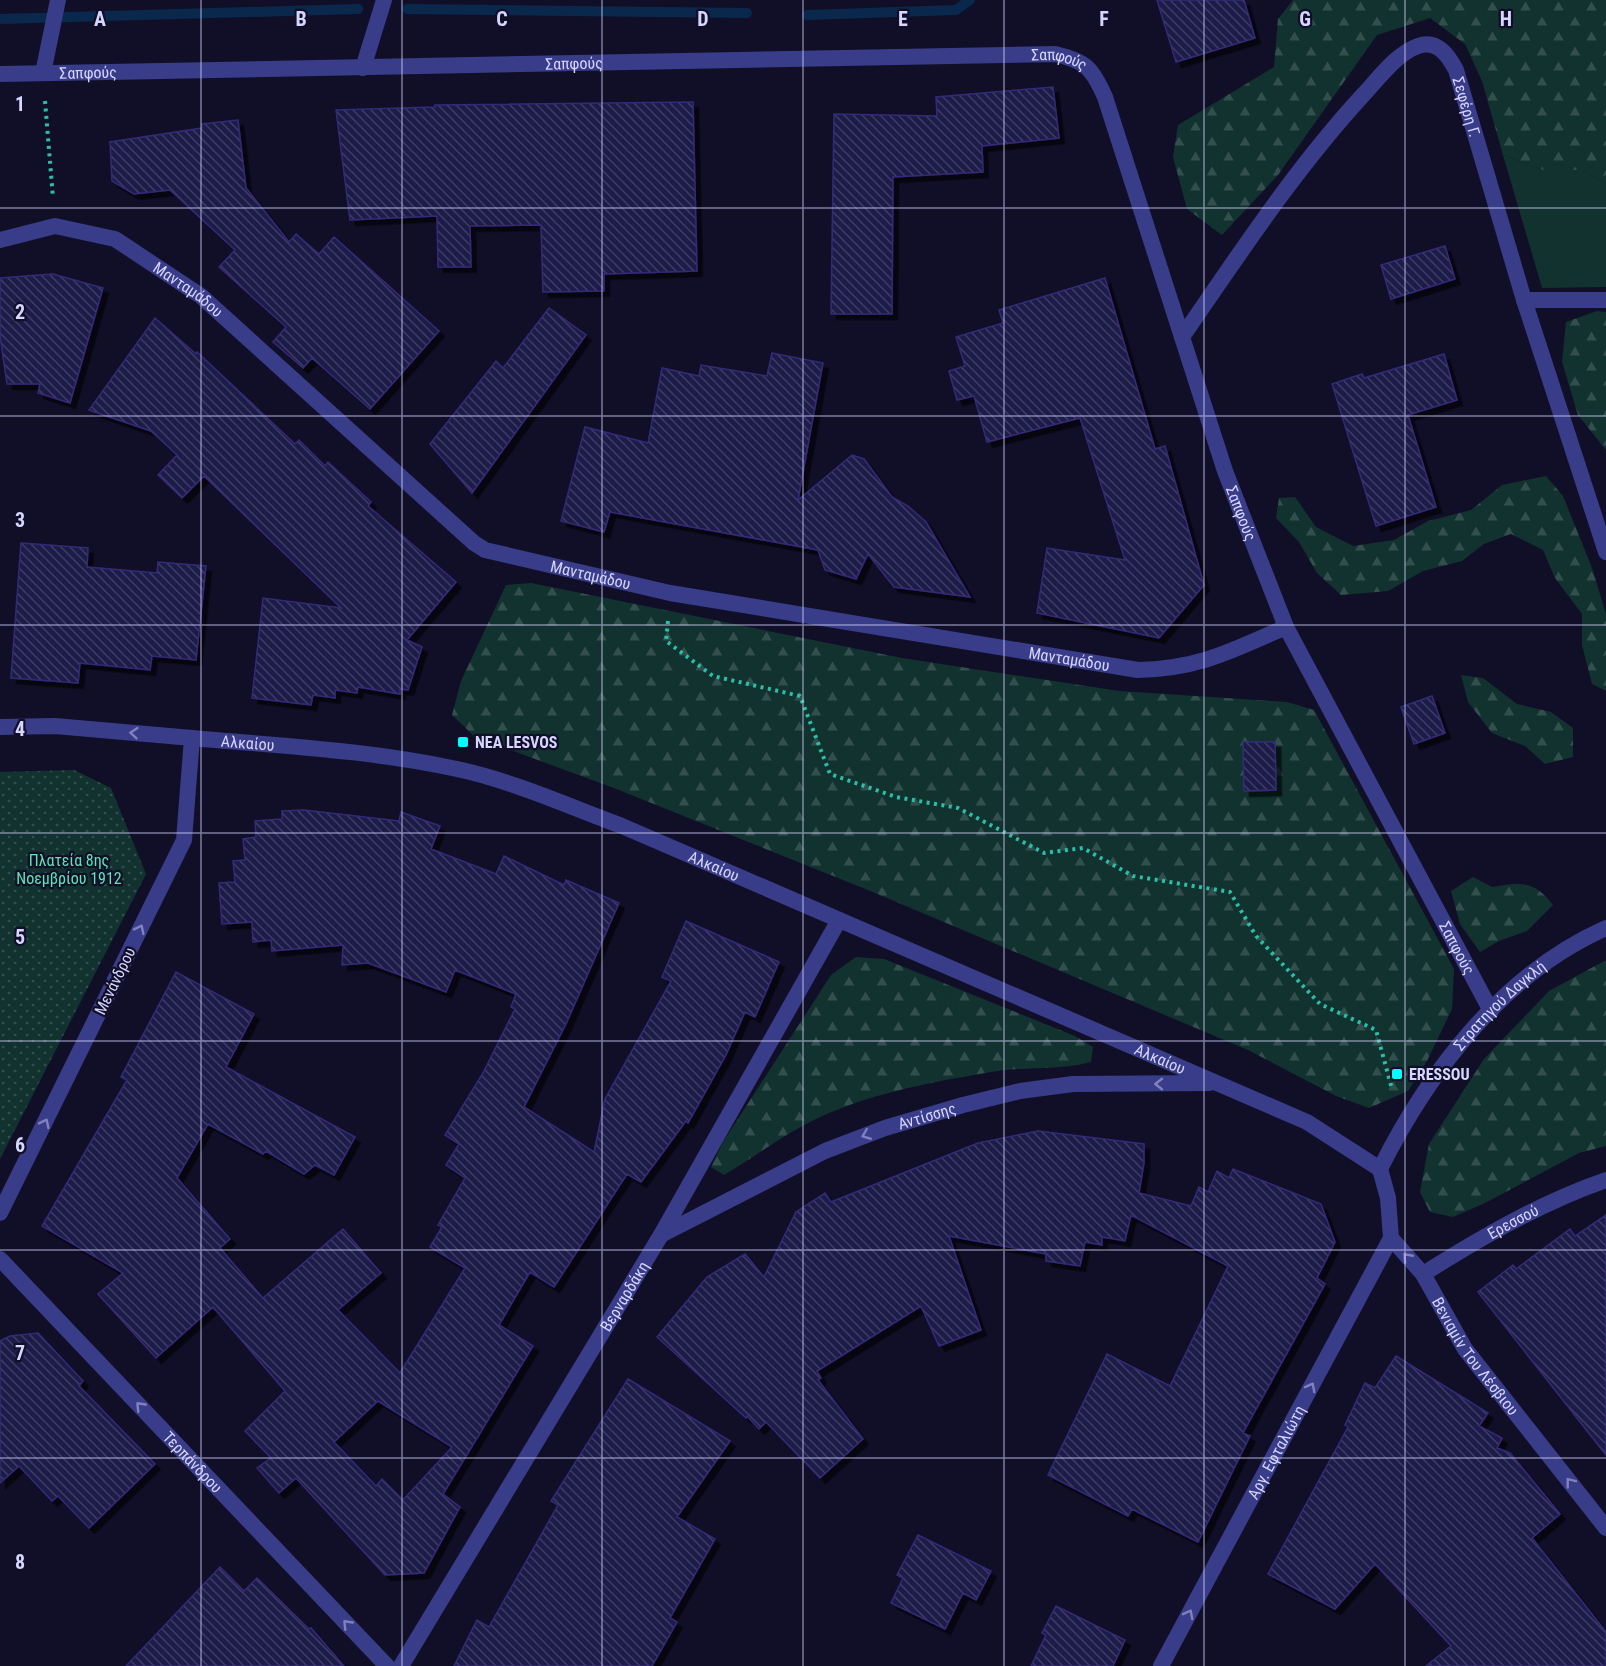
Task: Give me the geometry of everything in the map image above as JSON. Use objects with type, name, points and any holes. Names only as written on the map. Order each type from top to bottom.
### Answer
[{"type":"street","points":[[43,73],[58,0]]},
{"type":"street","points":[[363,68],[384,0]]},
{"type":"street","name":"Σεφέρη Γ.","points":[[1182,337],[1291,179],[1380,76],[1404,53],[1419,45],[1432,44],[1447,54],[1455,70],[1524,300],[1606,552]]},
{"type":"street","name":"Σαπφούς","points":[[0,74],[1043,54],[1078,59],[1094,73],[1105,97],[1243,521],[1286,627],[1491,1011]]},
{"type":"street","name":"Μανταμάδου","points":[[0,240],[55,226],[115,239],[201,296],[479,548],[670,593],[1137,670],[1172,669],[1213,659],[1286,627]]},
{"type":"street","points":[[1524,300],[1606,300]]},
{"type":"street","name":"Αλκαίου","points":[[0,727],[56,726],[313,748],[411,760],[459,770],[622,826],[1217,1083],[1307,1122],[1380,1169]]},
{"type":"street","name":"Μενάνδρου","points":[[0,1213],[184,840],[192,738]]},
{"type":"street","name":"Βερναρδάκη","points":[[401,1666],[661,1235],[839,920]]},
{"type":"street","name":"Στρατηγού Δαγκλή","points":[[1380,1169],[1402,1125],[1423,1091],[1491,1011],[1529,975],[1575,942],[1606,928]]},
{"type":"street","name":"Αντίσσης","points":[[661,1235],[825,1151],[885,1128],[963,1105],[1020,1091],[1073,1084],[1217,1083]]},
{"type":"street","points":[[1380,1169],[1388,1198],[1391,1238]]},
{"type":"street","name":"Ερεσσού","points":[[1423,1274],[1491,1232],[1566,1194],[1606,1180]]},
{"type":"street","name":"Βενιαμίν Του Λέσβιου","points":[[1391,1238],[1423,1274],[1465,1349],[1606,1528]]},
{"type":"street","name":"Αργ. Εφταλιώτη","points":[[1161,1666],[1391,1238]]},
{"type":"street","name":"Τερπάνδρου","points":[[0,1259],[387,1666]]},
{"type":"path","points":[[43,73],[55,226]]},
{"type":"path","points":[[670,593],[666,641],[713,676],[800,696],[830,774],[896,797],[958,808],[1044,852],[1083,848],[1132,876],[1230,892],[1256,936],[1320,1004],[1376,1030],[1402,1125]]},
{"type":"green space","points":[[1293,0],[1606,0],[1606,183],[1583,170],[1543,170],[1503,155],[1482,81],[1465,44],[1430,18],[1377,35],[1278,175],[1222,235],[1187,209],[1173,157],[1178,125],[1274,67],[1278,19]]},
{"type":"green space","points":[[1503,155],[1543,170],[1583,170],[1606,183],[1606,287],[1542,288]]},
{"type":"green space","points":[[1597,311],[1606,312],[1606,450],[1578,415],[1562,362],[1566,322]]},
{"type":"green space","points":[[1546,476],[1563,496],[1592,568],[1606,614],[1606,691],[1592,684],[1582,645],[1582,614],[1555,578],[1543,550],[1511,534],[1484,544],[1462,561],[1423,571],[1388,591],[1341,595],[1317,573],[1299,542],[1276,518],[1279,498],[1295,497],[1316,527],[1353,546],[1394,540],[1428,521],[1471,510],[1502,485]]},
{"type":"green space","points":[[531,583],[902,658],[1119,691],[1287,702],[1314,710],[1454,969],[1452,1009],[1427,1061],[1408,1091],[1369,1108],[1336,1096],[1248,1050],[868,890],[614,788],[475,737],[452,715],[461,681],[506,585]]},
{"type":"green space","points":[[1461,675],[1483,678],[1517,704],[1551,712],[1573,728],[1573,757],[1545,764],[1525,746],[1492,733],[1468,702]]},
{"type":"green space","name":"Πλατεία 8ης Νοεμβρίου 1912","points":[[74,770],[111,788],[146,874],[0,1159],[0,772]]},
{"type":"green space","points":[[1473,877],[1492,887],[1518,884],[1533,887],[1553,905],[1527,931],[1499,941],[1480,952],[1460,924],[1451,891]]},
{"type":"green space","points":[[856,957],[884,959],[1075,1036],[1093,1047],[1091,1062],[1066,1067],[991,1072],[873,1097],[806,1124],[724,1175],[711,1167],[723,1142],[831,975]]},
{"type":"green space","points":[[1606,960],[1606,1146],[1579,1153],[1485,1203],[1453,1217],[1430,1212],[1420,1192],[1429,1144],[1484,1059],[1549,991]]},
{"type":"building","points":[[1157,0],[1244,0],[1255,38],[1176,62]]},
{"type":"building","points":[[1053,87],[1059,138],[982,146],[983,172],[893,177],[892,314],[831,314],[834,114],[937,116],[936,97]]},
{"type":"building","points":[[693,102],[697,271],[604,274],[604,291],[543,292],[541,225],[470,226],[471,267],[438,267],[437,216],[350,220],[336,110],[435,107],[435,105]]},
{"type":"building","points":[[238,120],[246,188],[289,242],[296,234],[319,254],[334,237],[439,331],[370,409],[312,358],[303,368],[273,342],[286,327],[219,267],[235,250],[170,190],[134,194],[112,181],[110,142],[202,128],[202,124]]},
{"type":"building","points":[[1445,246],[1455,279],[1391,299],[1381,265]]},
{"type":"building","points":[[53,274],[103,288],[70,403],[38,393],[40,384],[7,384],[0,336],[0,278]]},
{"type":"building","points":[[1105,278],[1155,449],[1165,446],[1204,585],[1159,638],[1037,613],[1047,548],[1125,560],[1080,418],[987,442],[974,396],[957,400],[949,371],[965,366],[956,337],[1003,323],[999,310]]},
{"type":"building","points":[[549,308],[586,335],[472,493],[430,444],[496,361],[503,368]]},
{"type":"building","points":[[155,318],[196,354],[197,352],[295,444],[299,440],[325,466],[328,462],[371,502],[368,506],[456,582],[407,640],[422,647],[408,690],[400,689],[400,694],[358,687],[357,693],[335,690],[335,698],[313,695],[311,705],[252,698],[263,598],[341,608],[204,476],[182,498],[158,475],[177,455],[151,431],[89,410]]},
{"type":"building","points":[[772,353],[823,363],[798,500],[852,455],[864,459],[892,497],[908,506],[926,522],[970,597],[894,587],[868,554],[856,579],[825,570],[818,550],[610,512],[604,532],[561,521],[585,427],[648,443],[662,368],[699,376],[701,365],[767,376]]},
{"type":"building","points":[[1444,354],[1457,400],[1408,415],[1436,507],[1376,526],[1332,384],[1362,374],[1364,378]]},
{"type":"building","points":[[21,543],[88,548],[87,567],[157,573],[158,562],[206,566],[196,660],[152,656],[150,670],[80,663],[78,683],[11,678]]},
{"type":"building","points":[[1432,696],[1445,733],[1414,744],[1401,707]]},
{"type":"building","points":[[1243,742],[1275,742],[1276,790],[1244,791]]},
{"type":"building","points":[[304,810],[399,821],[401,812],[440,826],[431,849],[496,874],[504,856],[564,885],[566,880],[619,903],[566,1024],[524,1107],[594,1152],[605,1099],[671,981],[662,977],[686,921],[779,962],[755,1017],[745,1012],[726,1055],[688,1123],[686,1121],[641,1182],[627,1174],[554,1287],[530,1272],[499,1325],[533,1346],[443,1494],[460,1507],[424,1573],[385,1575],[296,1478],[279,1493],[257,1468],[271,1458],[245,1431],[285,1391],[213,1307],[156,1358],[98,1294],[123,1273],[42,1226],[127,1080],[121,1077],[176,972],[254,1014],[226,1067],[355,1137],[334,1175],[315,1165],[304,1174],[266,1151],[263,1154],[208,1124],[177,1178],[230,1239],[220,1248],[263,1298],[343,1229],[381,1273],[338,1310],[400,1373],[465,1268],[430,1247],[442,1227],[438,1225],[465,1178],[446,1165],[459,1144],[445,1135],[483,1073],[515,1009],[511,1007],[516,994],[455,970],[446,992],[368,963],[342,965],[343,945],[272,951],[271,940],[253,942],[252,922],[222,924],[219,883],[235,882],[233,861],[245,860],[243,839],[256,837],[255,821],[282,819],[282,811]],"holes":[[[378,1401],[452,1447],[403,1500],[382,1479],[376,1486],[334,1442]]]},
{"type":"building","points":[[1038,1131],[1144,1144],[1144,1163],[1139,1193],[1191,1206],[1199,1187],[1208,1192],[1217,1171],[1229,1178],[1233,1169],[1321,1204],[1335,1242],[1317,1278],[1325,1284],[1243,1433],[1250,1436],[1198,1542],[1132,1509],[1128,1516],[1048,1475],[1107,1354],[1170,1386],[1228,1266],[1131,1215],[1125,1241],[1102,1237],[1102,1245],[1085,1242],[1080,1266],[1046,1261],[1046,1254],[949,1236],[981,1330],[939,1346],[921,1306],[817,1371],[821,1378],[818,1380],[863,1439],[820,1478],[766,1422],[759,1429],[657,1337],[707,1277],[745,1254],[764,1277],[796,1212],[825,1193],[831,1202],[978,1143]]},
{"type":"building","points":[[1606,1215],[1606,1455],[1478,1292],[1513,1265],[1516,1269],[1570,1229],[1575,1236]]},
{"type":"building","points":[[38,1333],[83,1381],[79,1386],[155,1464],[89,1528],[58,1496],[52,1501],[19,1466],[0,1483],[0,1341],[10,1336]]},
{"type":"building","points":[[1396,1356],[1488,1413],[1479,1426],[1502,1438],[1497,1448],[1510,1453],[1560,1514],[1532,1538],[1606,1632],[1606,1666],[1426,1666],[1451,1646],[1375,1564],[1335,1609],[1268,1574],[1348,1427],[1345,1425],[1365,1383],[1375,1388]]},
{"type":"building","points":[[628,1379],[730,1441],[677,1517],[715,1539],[670,1618],[677,1622],[652,1666],[454,1666],[477,1620],[489,1627],[558,1505],[551,1501]]},
{"type":"building","points":[[918,1535],[991,1571],[976,1600],[963,1593],[945,1629],[891,1603],[903,1578],[897,1575]]},
{"type":"building","points":[[220,1567],[244,1591],[257,1578],[309,1629],[311,1628],[344,1666],[126,1666]]},
{"type":"building","points":[[1056,1606],[1125,1640],[1113,1666],[1031,1666],[1046,1635],[1042,1633]]},
{"type":"waterway","points":[[807,15],[956,10],[970,0]]},
{"type":"waterway","points":[[0,19],[358,9]]},
{"type":"waterway","points":[[407,9],[747,13]]},
{"type":"place","name":"NEA LESVOS","points":[[463,742]]},
{"type":"place","name":"ERESSOU","points":[[1397,1074]]}]
